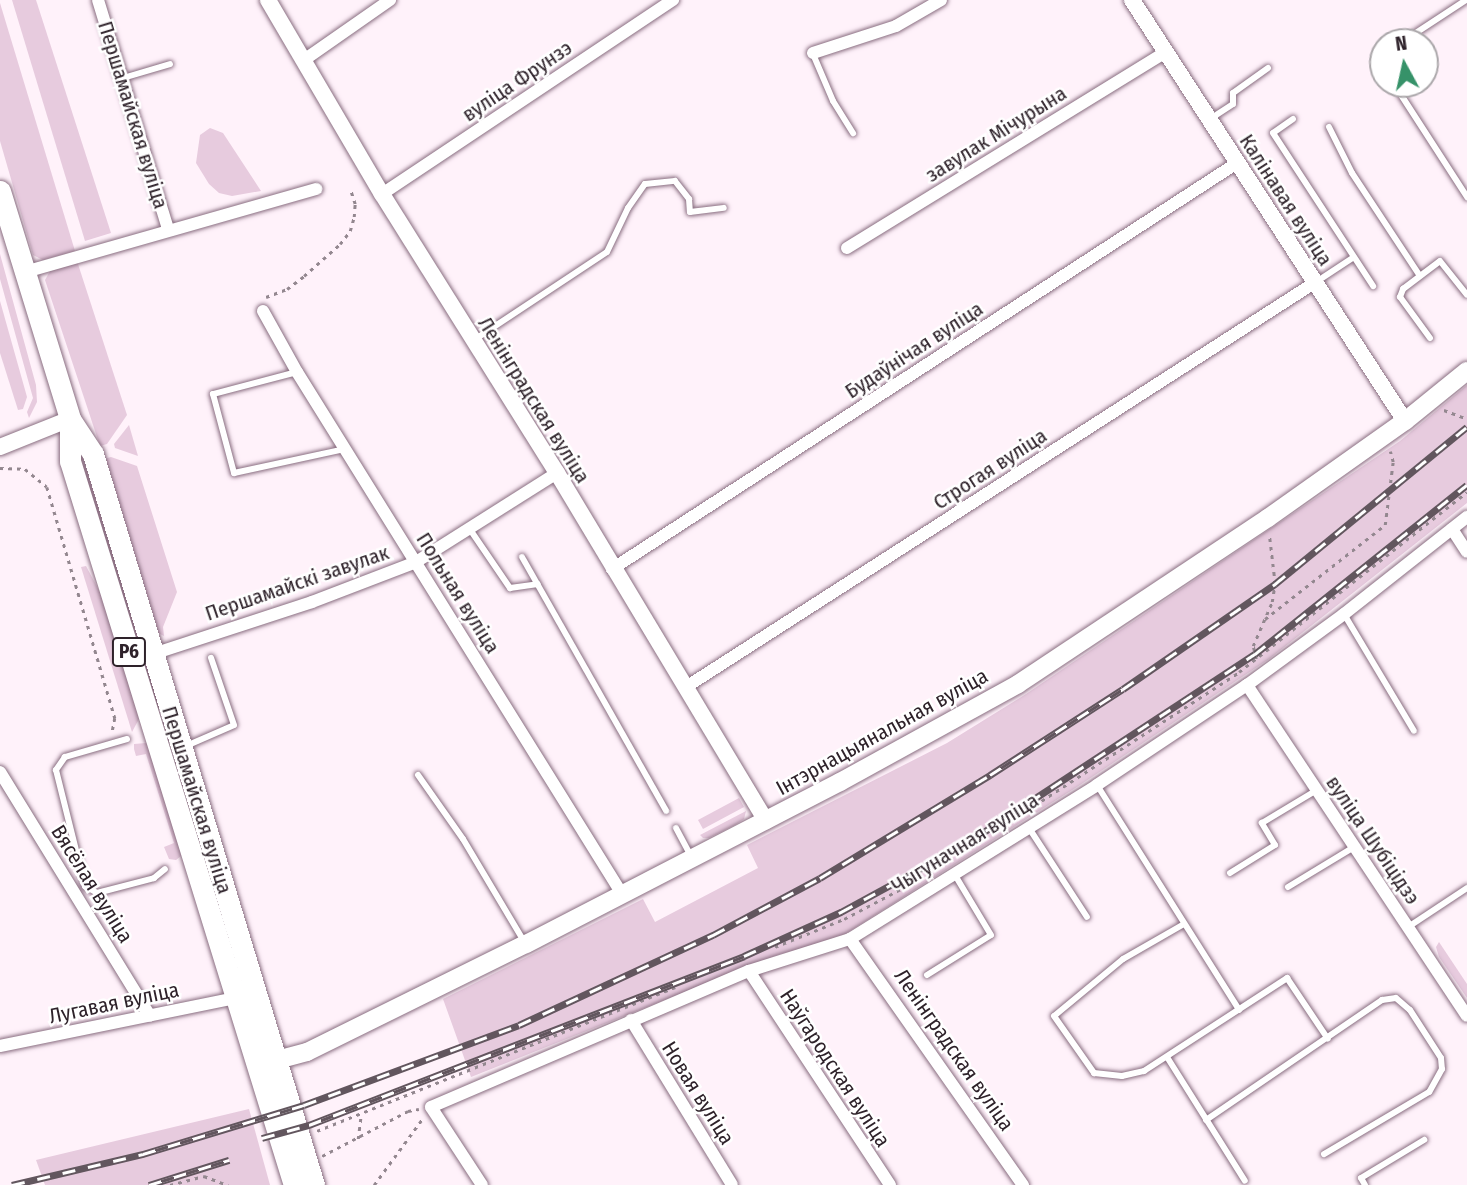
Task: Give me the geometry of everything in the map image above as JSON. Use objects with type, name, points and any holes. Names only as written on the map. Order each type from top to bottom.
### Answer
[{"type":"main road","name":"Першамайская вуліца","points":[[0,191],[70,419],[93,454],[314,1185]]},
{"type":"main road","name":"Інтэрнацыянальная вуліца","points":[[277,1060],[307,1052],[526,944],[766,821],[1018,684],[1268,518],[1405,421],[1467,371]]},
{"type":"main road","name":"Першамайская вуліца","points":[[70,419],[70,461],[290,1180]]},
{"type":"street","name":"Першамайская вуліца","points":[[97,0],[168,229]]},
{"type":"street","name":"Ленінградская вуліца","points":[[268,0],[382,194],[557,474],[766,821]]},
{"type":"street","points":[[304,60],[390,0]]},
{"type":"street","name":"вуліца Фрунзэ","points":[[382,194],[673,0]]},
{"type":"street","points":[[813,53],[896,26],[941,0]]},
{"type":"street","name":"Калінавая вуліца","points":[[1132,0],[1405,421]]},
{"type":"street","name":"завулак Мічурына","points":[[847,248],[1165,52]]},
{"type":"street","name":"Будаўнічая вуліца","points":[[612,569],[1237,163]]},
{"type":"street","name":"Першамайская вуліца","points":[[25,272],[168,229],[316,189]]},
{"type":"street","name":"Строгая вуліца","points":[[686,687],[1314,283]]},
{"type":"street","name":"Польная вуліца","points":[[260,305],[297,372],[622,894]]},
{"type":"street","points":[[0,447],[70,419]]},
{"type":"street","name":"Першамайскі завулак","points":[[153,654],[312,602],[416,562],[557,474]]},
{"type":"street","name":"Чыгуначная вуліца","points":[[431,1107],[749,971],[850,939],[1097,785],[1262,675],[1467,517]]},
{"type":"street","points":[[1452,529],[1467,552]]},
{"type":"street","name":"вуліца Шубіцідзэ","points":[[1247,685],[1467,1016]]},
{"type":"street","name":"Вясёлая вуліца","points":[[0,772],[150,1016]]},
{"type":"street","name":"Ленінградская вуліца","points":[[850,939],[1023,1185]]},
{"type":"street","name":"Наўгародская вуліца","points":[[749,971],[890,1185]]},
{"type":"street","name":"Лугавая вуліца","points":[[0,1045],[236,998]]},
{"type":"street","name":"Новая вуліца","points":[[631,1020],[732,1185]]},
{"type":"street","points":[[431,1107],[482,1185]]},
{"type":"lane","points":[[1423,28],[1466,0]]},
{"type":"lane","points":[[813,53],[833,102],[853,133]]},
{"type":"lane","points":[[123,78],[170,64]]},
{"type":"lane","points":[[1209,120],[1233,104],[1233,93],[1268,68]]},
{"type":"lane","points":[[1403,98],[1467,197]]},
{"type":"lane","points":[[1293,119],[1273,133],[1373,286]]},
{"type":"lane","points":[[1329,127],[1352,173],[1420,276]]},
{"type":"lane","points":[[472,341],[607,252],[628,208],[645,184],[675,181],[689,199],[691,212],[724,208]]},
{"type":"lane","points":[[1314,283],[1354,257]]},
{"type":"lane","points":[[1430,338],[1400,297],[1403,289],[1440,261],[1465,290]]},
{"type":"lane","points":[[297,372],[213,394],[234,472],[345,449]]},
{"type":"lane","points":[[469,528],[510,588],[538,584]]},
{"type":"lane","points":[[522,557],[666,811]]},
{"type":"lane","points":[[1344,614],[1414,731]]},
{"type":"lane","points":[[181,748],[233,725],[211,658]]},
{"type":"lane","points":[[127,739],[65,757],[56,770],[85,886],[97,893],[154,877],[164,870]]},
{"type":"lane","points":[[418,775],[463,839],[526,944]]},
{"type":"lane","points":[[1097,785],[1239,1010]]},
{"type":"lane","points":[[1230,873],[1276,845],[1262,823],[1317,790]]},
{"type":"lane","points":[[676,828],[692,858]]},
{"type":"lane","points":[[1029,828],[1087,917]]},
{"type":"lane","points":[[1288,887],[1355,845]]},
{"type":"lane","points":[[927,975],[991,935],[955,875]]},
{"type":"lane","points":[[1408,927],[1467,888]]},
{"type":"lane","points":[[1184,924],[1123,960],[1055,1016],[1094,1073],[1122,1076],[1144,1071],[1287,978],[1328,1039]]},
{"type":"lane","points":[[1206,1120],[1382,1000],[1396,998],[1410,1010],[1435,1048],[1441,1058],[1442,1069],[1429,1092],[1324,1154]]},
{"type":"lane","points":[[1167,1057],[1245,1181]]},
{"type":"lane","points":[[1365,1185],[1360,1178],[1424,1140]]},
{"type":"path","points":[[260,305],[287,289],[340,244],[350,231],[355,217],[355,204],[350,189]]},
{"type":"path","points":[[1265,619],[1385,525],[1393,462],[1386,435]]},
{"type":"path","points":[[0,468],[25,469],[47,487],[115,718],[112,734]]},
{"type":"path","points":[[999,829],[1256,659],[1467,492]]},
{"type":"path","points":[[1262,675],[1253,646],[1265,619],[1275,584],[1268,518]]},
{"type":"path","points":[[765,951],[825,928],[920,878]]},
{"type":"path","points":[[311,1133],[361,1116],[681,984]]},
{"type":"path","points":[[319,1157],[408,1111],[431,1107]]},
{"type":"path","points":[[374,1185],[431,1107]]},
{"type":"path","points":[[358,1139],[361,1116]]},
{"type":"path","points":[[170,1185],[204,1176],[228,1185]]},
{"type":"shaded area","points":[[12,0],[36,0],[111,233],[85,241]]},
{"type":"shaded area","points":[[0,3],[75,251],[43,260],[33,255],[0,141]]},
{"type":"shaded area","points":[[210,128],[223,133],[261,191],[232,196],[219,193],[209,184],[196,163],[200,135]]},
{"type":"shaded area","points":[[0,254],[36,385],[37,402],[29,418],[27,412],[33,398],[0,279]]},
{"type":"shaded area","points":[[77,261],[127,415],[107,444],[100,446],[45,280],[50,271]]},
{"type":"shaded area","points":[[0,301],[27,397],[23,409],[18,410],[0,353]]},
{"type":"shaded area","points":[[1467,385],[1467,503],[1269,659],[1080,785],[834,941],[780,954],[471,1077],[443,999],[643,899],[655,922],[758,868],[747,845],[947,743],[1026,694],[1400,441]]},
{"type":"shaded area","points":[[129,425],[138,456],[115,448],[114,444]]},
{"type":"shaded area","points":[[111,457],[137,466],[177,592],[163,627],[164,636],[156,632],[104,459]]},
{"type":"shaded area","points":[[85,464],[233,952],[228,953],[80,466]]},
{"type":"shaded area","points":[[86,566],[103,598],[139,719],[132,732],[81,567]]},
{"type":"shaded area","points":[[134,744],[150,745],[185,853],[176,860],[169,859],[164,847],[174,843],[146,754],[136,756],[134,749]]},
{"type":"shaded area","points":[[739,798],[744,807],[703,829],[698,820]]},
{"type":"shaded area","points":[[746,811],[744,819],[735,825],[709,838],[700,835]]},
{"type":"shaded area","points":[[1439,942],[1467,984],[1467,998],[1439,957],[1436,947]]},
{"type":"shaded area","points":[[249,1109],[270,1185],[45,1185],[36,1160]]},
{"type":"railway","points":[[12,1185],[143,1154],[304,1105],[519,1025],[713,935],[820,878],[990,775],[1123,689],[1275,584],[1467,427]]},
{"type":"railway","points":[[262,1138],[309,1125],[744,956],[841,912],[964,845],[1255,654],[1467,485]]},
{"type":"railway","points":[[149,1185],[229,1160]]}]
